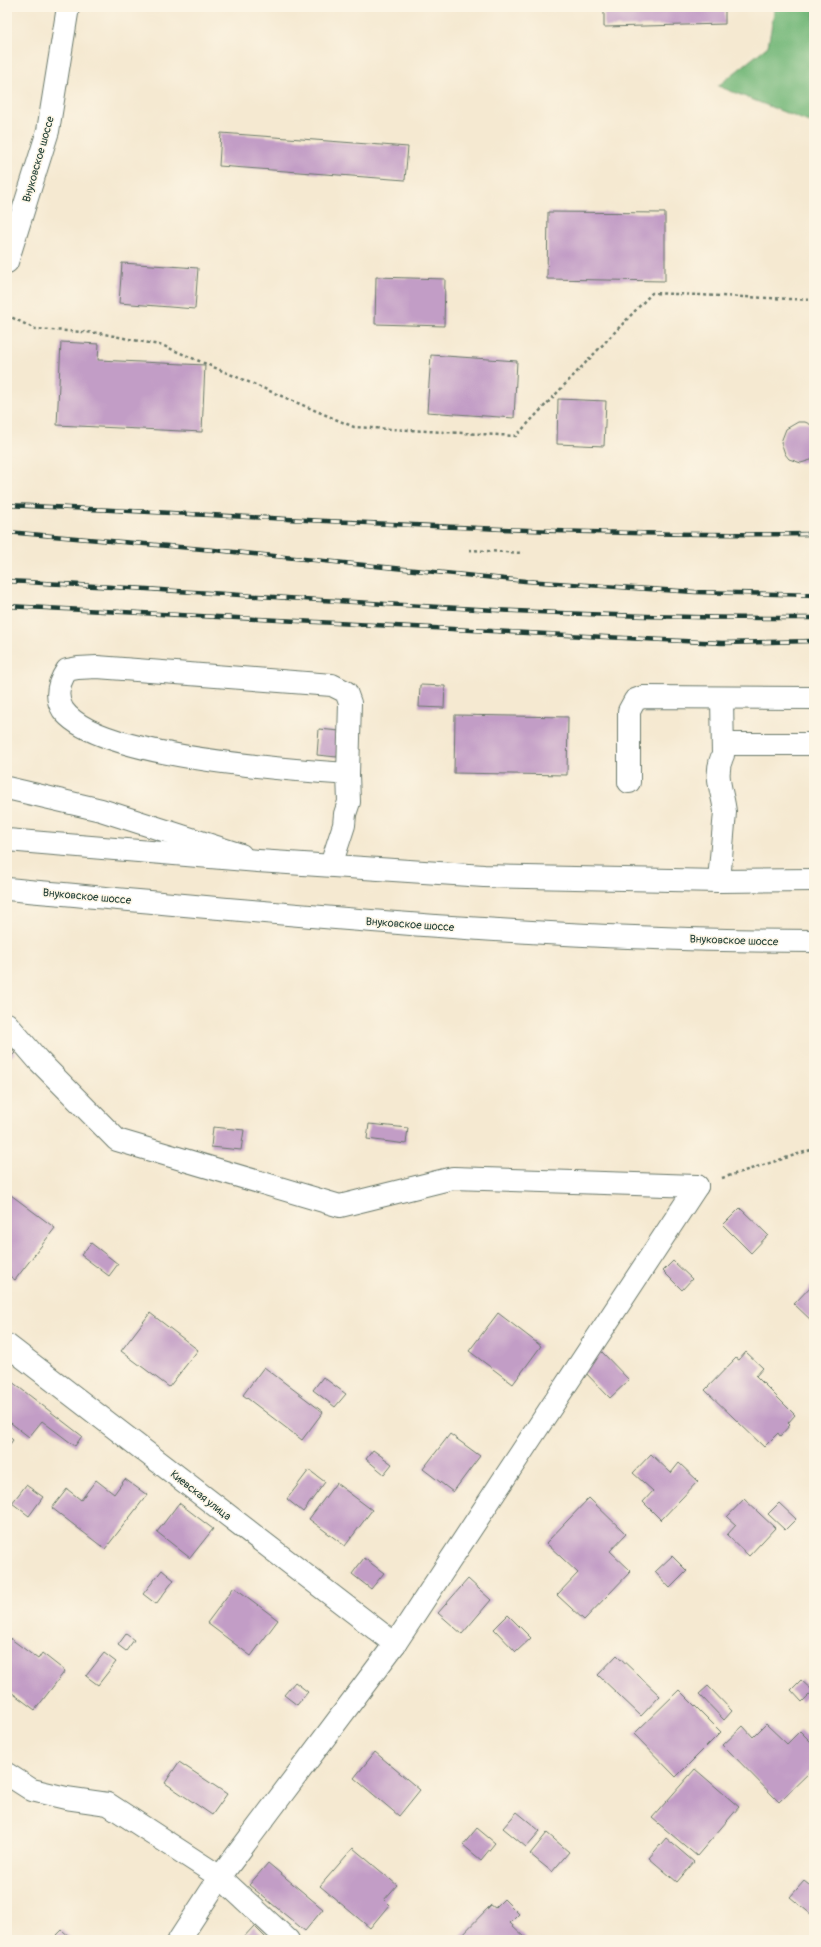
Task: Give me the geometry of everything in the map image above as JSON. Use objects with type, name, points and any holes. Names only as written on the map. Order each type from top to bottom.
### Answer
[{"type":"main road","name":"Внуковское шоссе","points":[[7,262],[48,131],[68,7]]},
{"type":"main road","points":[[330,865],[344,825],[345,814],[349,802],[348,777],[350,703],[346,692],[332,686],[98,666],[67,670],[60,682],[58,692],[60,704],[72,719],[87,729],[126,742],[179,755],[242,765],[348,777]]},
{"type":"main road","points":[[629,782],[629,712],[635,700],[643,697],[814,698]]},
{"type":"main road","points":[[719,881],[724,800],[728,784],[726,762],[723,750],[722,698]]},
{"type":"main road","points":[[723,750],[814,744]]},
{"type":"main road","points":[[7,788],[101,810],[258,861]]},
{"type":"main road","points":[[7,840],[258,861],[484,876],[719,881],[814,880]]},
{"type":"main road","name":"Внуковское шоссе","points":[[7,889],[380,923],[736,941],[814,941]]},
{"type":"main road","points":[[7,1024],[38,1060],[117,1140],[340,1206],[453,1178],[697,1186]]},
{"type":"main road","points":[[179,1940],[220,1877],[395,1644],[697,1186]]},
{"type":"main road","name":"Киевская улица","points":[[7,1345],[395,1644]]},
{"type":"main road","points":[[7,1774],[32,1790],[66,1798],[108,1804],[220,1877],[288,1940]]},
{"type":"path","points":[[7,315],[35,329],[99,333],[164,346],[354,427],[516,436],[652,293],[814,300]]},
{"type":"path","points":[[469,550],[523,553]]},
{"type":"path","points":[[697,1186],[814,1149]]},
{"type":"green space","points":[[775,7],[814,7],[814,124],[718,86],[768,46]]},
{"type":"building","points":[[604,7],[725,7],[725,24],[604,27]]},
{"type":"building","points":[[221,133],[408,147],[405,180],[219,166]]},
{"type":"building","points":[[548,212],[665,213],[665,281],[547,279]]},
{"type":"building","points":[[122,263],[198,268],[195,309],[119,303]]},
{"type":"building","points":[[376,277],[445,279],[444,326],[375,324]]},
{"type":"building","points":[[61,342],[99,344],[98,360],[205,365],[202,432],[57,425]]},
{"type":"building","points":[[431,355],[517,361],[514,418],[427,412]]},
{"type":"building","points":[[558,399],[606,401],[604,446],[557,444]]},
{"type":"building","points":[[798,422],[805,422],[814,426],[814,459],[801,463],[789,459],[785,454],[781,442],[786,429]]},
{"type":"building","points":[[420,685],[445,686],[444,708],[419,707]]},
{"type":"building","points":[[455,715],[568,717],[567,775],[454,773]]},
{"type":"building","points":[[319,729],[339,731],[337,757],[317,755]]},
{"type":"building","points":[[7,1043],[15,1053],[7,1060]]},
{"type":"building","points":[[369,1124],[408,1128],[406,1144],[367,1139]]},
{"type":"building","points":[[213,1127],[244,1130],[241,1150],[211,1147]]},
{"type":"building","points":[[7,1192],[55,1228],[15,1280],[7,1274]]},
{"type":"building","points":[[740,1208],[768,1235],[751,1253],[723,1225]]},
{"type":"building","points":[[91,1243],[118,1264],[109,1276],[81,1255]]},
{"type":"building","points":[[673,1261],[692,1279],[682,1290],[663,1271]]},
{"type":"building","points":[[814,1283],[814,1323],[794,1304]]},
{"type":"building","points":[[150,1313],[198,1350],[169,1387],[121,1351]]},
{"type":"building","points":[[498,1313],[541,1346],[513,1384],[469,1351]]},
{"type":"building","points":[[601,1351],[629,1380],[610,1398],[582,1369]]},
{"type":"building","points":[[746,1352],[763,1368],[756,1376],[795,1415],[788,1423],[790,1425],[780,1436],[778,1433],[764,1447],[705,1390],[736,1358],[739,1360]]},
{"type":"building","points":[[264,1367],[323,1412],[302,1440],[243,1395]]},
{"type":"building","points":[[323,1377],[346,1394],[335,1407],[313,1390]]},
{"type":"building","points":[[7,1378],[82,1436],[75,1446],[42,1421],[29,1437],[7,1420]]},
{"type":"building","points":[[450,1434],[480,1456],[453,1492],[423,1469]]},
{"type":"building","points":[[7,1435],[13,1440],[7,1448]]},
{"type":"building","points":[[373,1450],[392,1464],[384,1474],[366,1459]]},
{"type":"building","points":[[651,1454],[671,1473],[679,1463],[698,1481],[661,1520],[643,1502],[653,1491],[633,1473]]},
{"type":"building","points":[[309,1470],[325,1482],[303,1512],[287,1499]]},
{"type":"building","points":[[125,1479],[147,1495],[105,1549],[52,1508],[67,1489],[81,1500],[96,1480],[114,1494]]},
{"type":"building","points":[[336,1483],[372,1510],[345,1546],[309,1519]]},
{"type":"building","points":[[26,1485],[43,1497],[29,1516],[12,1503]]},
{"type":"building","points":[[589,1498],[626,1534],[610,1551],[631,1571],[584,1620],[557,1595],[578,1573],[546,1543]]},
{"type":"building","points":[[744,1499],[775,1528],[749,1556],[727,1535],[736,1525],[727,1517]]},
{"type":"building","points":[[179,1503],[213,1529],[190,1558],[157,1532]]},
{"type":"building","points":[[779,1503],[796,1519],[785,1530],[768,1514]]},
{"type":"building","points":[[672,1556],[687,1571],[670,1588],[655,1572]]},
{"type":"building","points":[[364,1558],[384,1573],[371,1589],[352,1574]]},
{"type":"building","points":[[162,1570],[174,1580],[156,1604],[143,1594]]},
{"type":"building","points":[[468,1579],[491,1600],[462,1634],[438,1613]]},
{"type":"building","points":[[234,1587],[278,1620],[251,1656],[207,1623]]},
{"type":"building","points":[[508,1615],[531,1638],[516,1652],[494,1629]]},
{"type":"building","points":[[126,1634],[134,1640],[126,1651],[118,1645]]},
{"type":"building","points":[[7,1636],[38,1659],[42,1653],[65,1671],[35,1710],[7,1689]]},
{"type":"building","points":[[104,1653],[116,1662],[98,1685],[86,1676]]},
{"type":"building","points":[[617,1655],[660,1696],[641,1716],[598,1675]]},
{"type":"building","points":[[801,1680],[813,1691],[802,1702],[791,1690]]},
{"type":"building","points":[[295,1682],[308,1692],[297,1705],[284,1695]]},
{"type":"building","points":[[708,1686],[732,1711],[724,1720],[699,1694]]},
{"type":"building","points":[[679,1690],[721,1732],[676,1777],[634,1734]]},
{"type":"building","points":[[766,1724],[787,1744],[800,1731],[814,1745],[814,1768],[779,1802],[723,1745],[743,1726],[753,1737]]},
{"type":"building","points":[[375,1752],[420,1790],[399,1816],[354,1778]]},
{"type":"building","points":[[179,1762],[227,1794],[212,1815],[165,1783]]},
{"type":"building","points":[[695,1769],[739,1807],[697,1856],[652,1818]]},
{"type":"building","points":[[517,1812],[540,1831],[526,1847],[503,1828]]},
{"type":"building","points":[[477,1828],[495,1843],[481,1860],[463,1845]]},
{"type":"building","points":[[547,1833],[569,1852],[552,1872],[530,1854]]},
{"type":"building","points":[[666,1838],[694,1862],[677,1882],[649,1858]]},
{"type":"building","points":[[353,1848],[397,1885],[384,1900],[389,1905],[370,1928],[320,1886]]},
{"type":"building","points":[[268,1863],[323,1909],[305,1931],[249,1885]]},
{"type":"building","points":[[804,1881],[814,1889],[814,1913],[812,1915],[790,1897]]},
{"type":"building","points":[[504,1899],[519,1914],[510,1923],[528,1940],[457,1940],[491,1905],[495,1908]]},
{"type":"building","points":[[254,1926],[268,1940],[241,1940]]},
{"type":"building","points":[[62,1930],[73,1940],[52,1940]]},
{"type":"railway","points":[[7,505],[511,529],[713,534],[814,534]]},
{"type":"railway","points":[[7,532],[214,550],[525,581],[695,592],[814,595]]},
{"type":"railway","points":[[7,581],[511,611],[713,618],[814,618]]},
{"type":"railway","points":[[7,606],[722,643],[814,641]]}]
